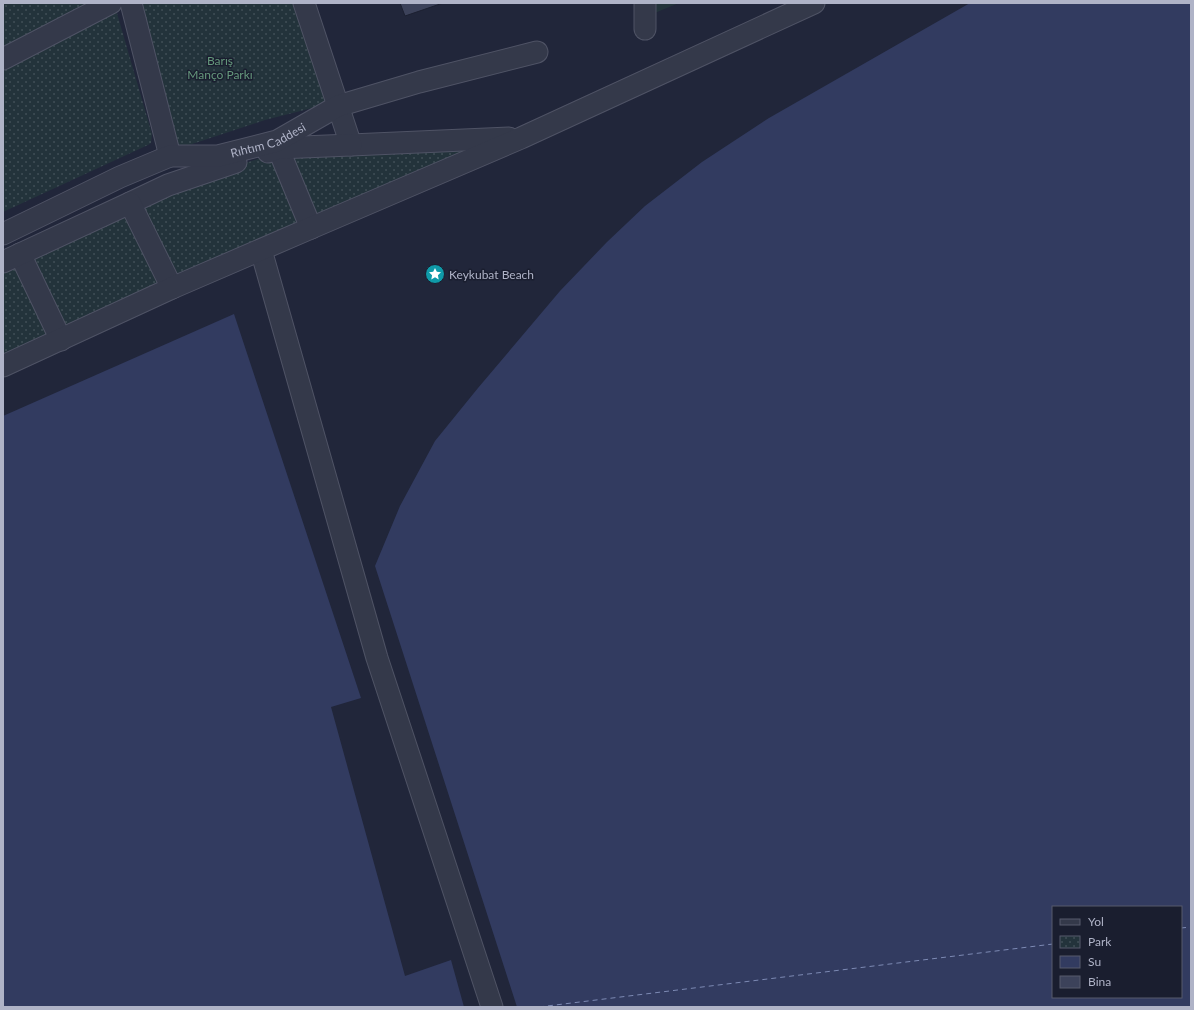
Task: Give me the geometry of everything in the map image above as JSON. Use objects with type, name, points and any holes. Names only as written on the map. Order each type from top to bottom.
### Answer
[{"type":"street","points":[[3,59],[111,3]]},
{"type":"street","points":[[131,3],[170,156]]},
{"type":"street","points":[[304,3],[351,145]]},
{"type":"street","points":[[645,3],[645,29]]},
{"type":"street","points":[[3,366],[172,288],[521,138],[814,3]]},
{"type":"street","name":"Rıhtım Caddesi","points":[[3,234],[120,177],[170,156],[218,156],[277,141],[338,106],[419,82],[537,52]]},
{"type":"street","points":[[61,340],[12,258],[168,184],[278,148],[521,138]]},
{"type":"street","points":[[278,148],[311,228]]},
{"type":"street","points":[[130,203],[172,288]]},
{"type":"street","points":[[261,250],[377,658],[492,1007]]},
{"type":"green space","points":[[3,3],[103,3],[3,52]]},
{"type":"green space","points":[[114,3],[152,134],[151,143],[3,212],[3,61]]},
{"type":"green space","name":"Barış Manço Parkı","points":[[134,3],[299,3],[332,103],[265,120],[177,149]]},
{"type":"green space","points":[[650,3],[679,3],[650,15]]},
{"type":"green space","points":[[502,143],[313,221],[284,151]]},
{"type":"green space","points":[[276,153],[304,225],[175,282],[136,205],[170,188]]},
{"type":"green space","points":[[128,209],[165,286],[63,333],[27,257]]},
{"type":"green space","points":[[18,262],[54,337],[3,360],[3,269]]},
{"type":"water","points":[[970,3],[1191,3],[1191,1007],[517,1007],[375,566],[400,506],[435,441],[560,291],[607,242],[645,206],[702,162],[769,118]]},
{"type":"water","points":[[234,314],[361,698],[331,707],[405,976],[451,960],[464,1007],[3,1007],[3,416]]},
{"type":"building","points":[[400,3],[443,3],[405,16]]},
{"type":"ferry route","points":[[1182,928],[1191,927]]},
{"type":"ferry route","points":[[539,1007],[1052,944]]},
{"type":"place","name":"Keykubat Beach","points":[[435,274]]}]
